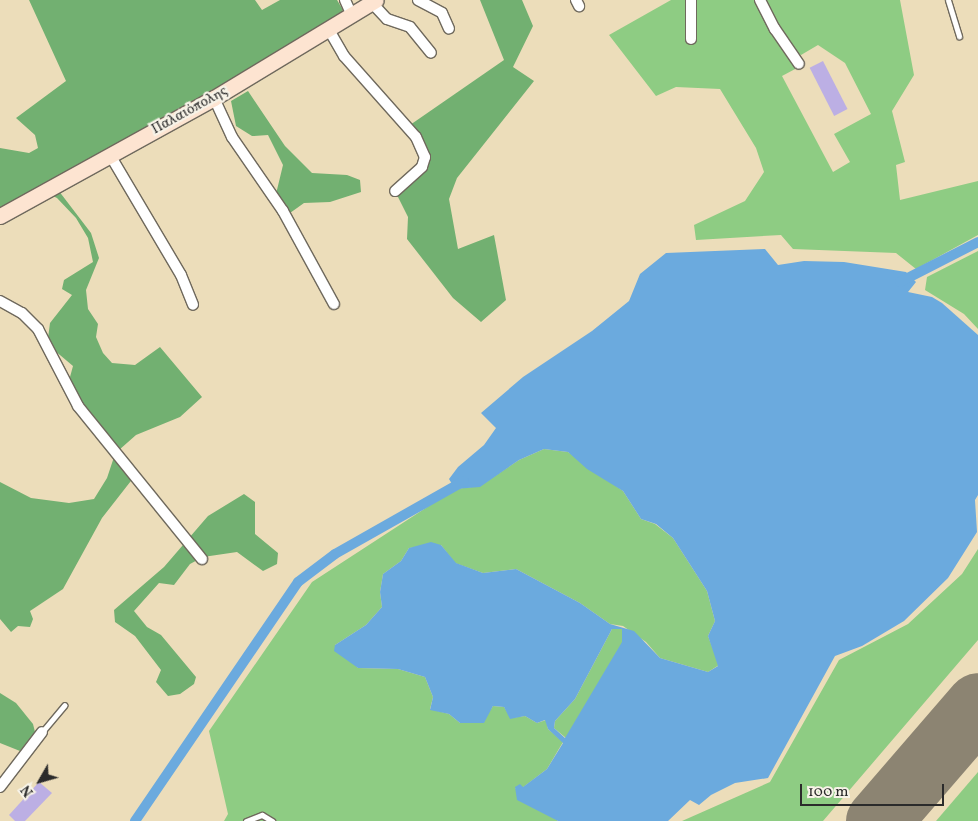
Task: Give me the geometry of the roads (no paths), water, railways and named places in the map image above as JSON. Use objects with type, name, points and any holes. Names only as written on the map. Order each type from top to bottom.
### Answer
[{"type":"main road","name":"Παλαιόπολης","points":[[0,216],[214,98],[374,2]]},
{"type":"street","points":[[345,0],[352,16]]},
{"type":"street","points":[[418,0],[442,13],[449,29]]},
{"type":"street","points":[[690,0],[691,39]]},
{"type":"street","points":[[760,0],[775,29],[800,64]]},
{"type":"street","points":[[374,2],[387,19],[410,27],[432,53]]},
{"type":"street","points":[[328,30],[344,56],[416,137],[426,157],[422,167],[395,192]]},
{"type":"street","points":[[214,98],[232,137],[283,211],[334,304]]},
{"type":"street","points":[[110,155],[181,275],[194,305]]},
{"type":"street","points":[[0,301],[22,314],[38,329],[78,406],[202,559]]},
{"type":"street","points":[[0,787],[42,732]]},
{"type":"lane","points":[[948,0],[959,36]]},
{"type":"lane","points":[[42,732],[65,705]]},
{"type":"lane","points":[[246,821],[262,814],[272,821]]},
{"type":"water","points":[[765,249],[778,265],[804,261],[844,262],[906,272],[916,282],[908,292],[932,297],[942,303],[978,335],[978,495],[975,500],[977,532],[948,578],[904,621],[862,646],[835,656],[768,778],[735,783],[711,795],[699,805],[690,800],[668,821],[558,821],[517,800],[515,787],[520,784],[523,787],[547,769],[563,743],[548,729],[545,720],[537,723],[525,716],[510,719],[504,707],[493,706],[484,723],[460,723],[449,714],[430,710],[433,697],[425,677],[398,669],[358,668],[334,651],[335,645],[366,625],[382,607],[380,592],[383,574],[401,561],[409,548],[431,542],[441,545],[456,563],[483,573],[516,569],[580,603],[610,624],[634,631],[660,658],[708,672],[718,666],[708,636],[715,621],[707,591],[673,538],[656,524],[641,519],[623,491],[587,469],[568,452],[544,449],[519,460],[480,487],[455,489],[449,479],[458,467],[484,445],[496,428],[481,413],[523,377],[592,331],[629,301],[640,274],[666,253]],"holes":[[[612,629],[622,629],[622,642],[565,738],[554,728],[555,721],[575,699]]]},
{"type":"waterway","points":[[900,282],[978,242]]},
{"type":"waterway","points":[[135,821],[298,582],[335,554],[464,481]]}]
